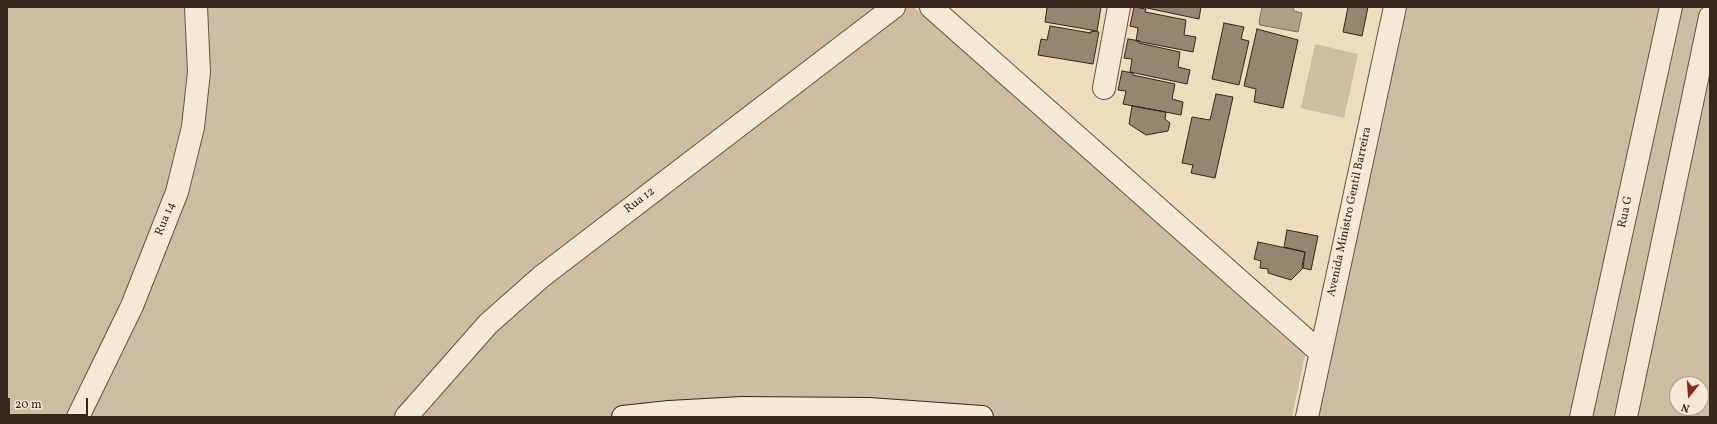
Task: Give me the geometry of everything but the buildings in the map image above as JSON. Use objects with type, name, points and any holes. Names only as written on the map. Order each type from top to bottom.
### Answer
[{"type":"street","name":"Rua 14","points":[[78,417],[132,306],[177,192],[193,127],[199,72],[196,7]]},
{"type":"street","name":"Rua 12","points":[[406,417],[488,324],[541,277],[894,7]]},
{"type":"street","points":[[931,7],[1320,352]]},
{"type":"street","points":[[1104,88],[1119,7]]},
{"type":"street","name":"Avenida Ministro Gentil Barreira","points":[[1307,417],[1395,7]]},
{"type":"street","name":"Rua G","points":[[1581,417],[1671,7]]},
{"type":"street","points":[[1626,417],[1710,17]]},
{"type":"street","points":[[623,417],[669,412],[742,408],[797,413],[869,409],[982,417]]},
{"type":"shaded area","points":[[7,7],[914,7],[1305,355],[1292,417],[7,417]]},
{"type":"shaded area","points":[[1262,7],[1293,7],[1294,11],[1302,13],[1298,32],[1260,25],[1259,22]]},
{"type":"shaded area","points":[[1405,7],[1710,7],[1710,417],[1318,417]]},
{"type":"shaded area","points":[[1315,44],[1358,54],[1344,118],[1301,108]]}]
